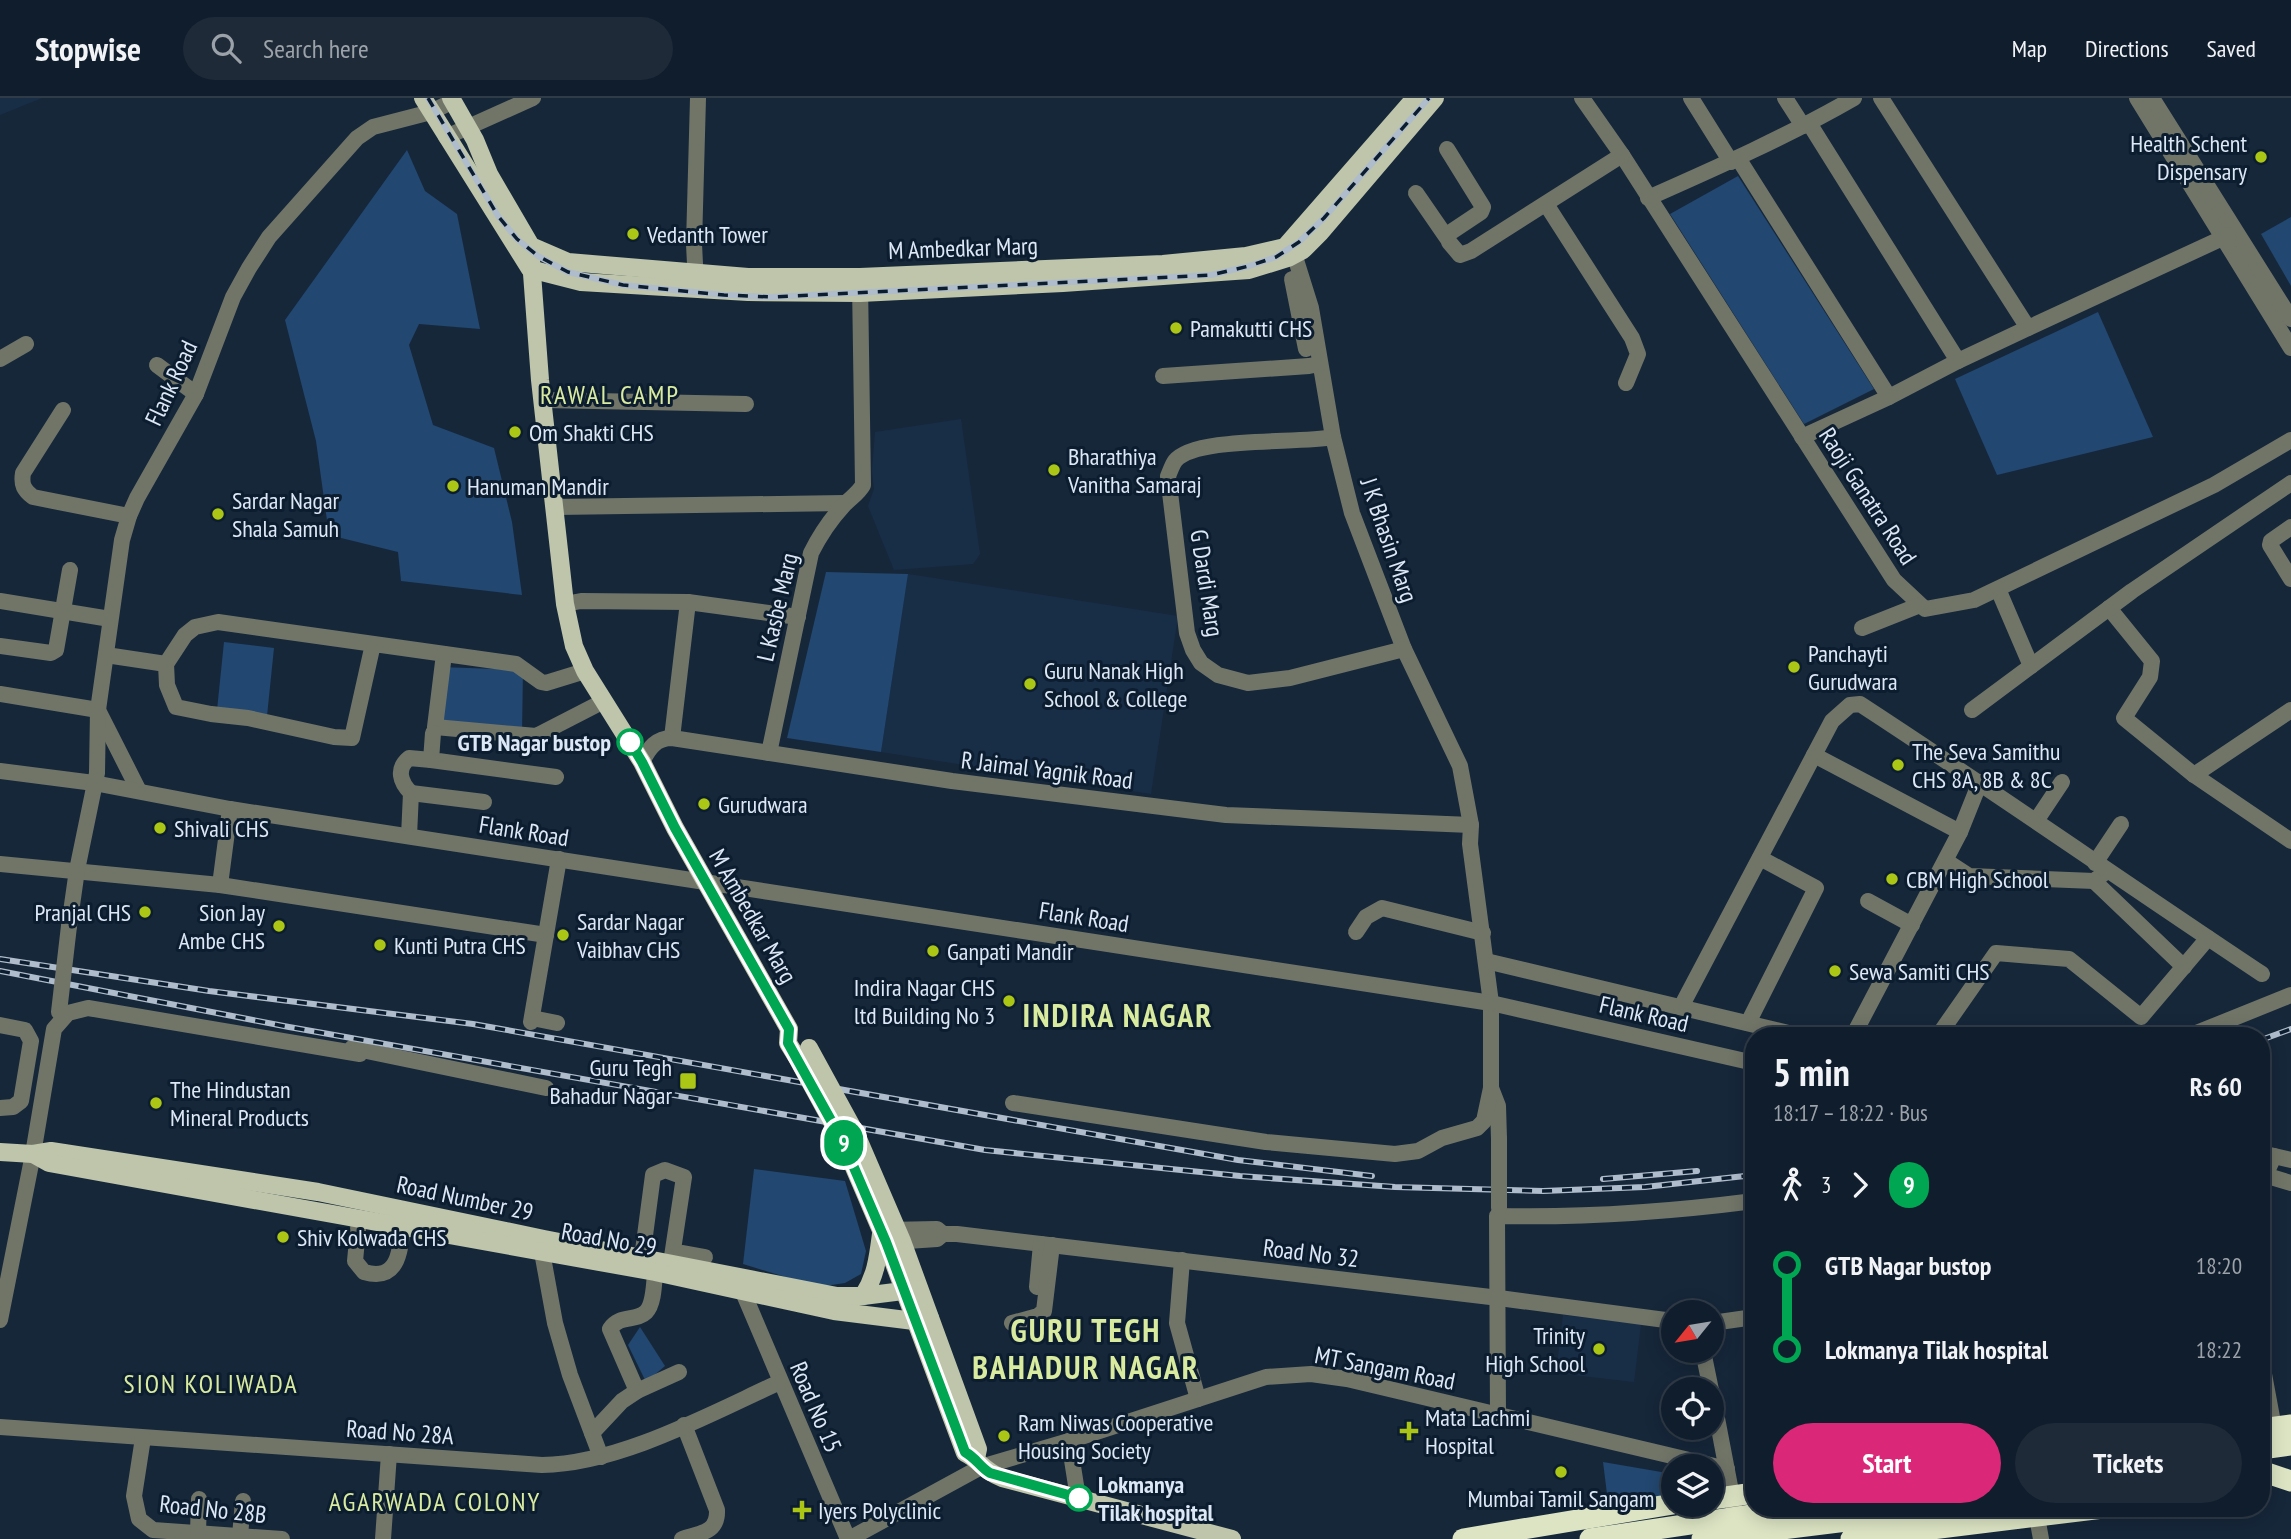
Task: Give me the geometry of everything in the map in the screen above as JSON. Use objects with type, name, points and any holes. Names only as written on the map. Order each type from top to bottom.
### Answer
[{"type":"highway","points":[[2270,1467],[2291,1463]]},
{"type":"highway","points":[[2270,1473],[2291,1481]]},
{"type":"highway","points":[[2270,1484],[2291,1481]]},
{"type":"highway","points":[[1724,1498],[1745,1494]]},
{"type":"highway","points":[[1463,1539],[1661,1506]]},
{"type":"highway","points":[[1590,1539],[1745,1516]]},
{"type":"highway","points":[[1702,1539],[1879,1517]]},
{"type":"highway","points":[[1851,1539],[2037,1517]]},
{"type":"main road","points":[[1290,250],[1415,98]]},
{"type":"main road","points":[[1290,250],[1303,250],[1321,233],[1436,98]]},
{"type":"main road","points":[[452,99],[469,127],[489,174],[531,246]]},
{"type":"main road","points":[[427,105],[530,269],[581,282],[696,281]]},
{"type":"main road","name":"M Ambedkar Marg","points":[[978,1463],[965,1452],[922,1320],[850,1138],[802,1052],[788,1043],[789,1029],[675,828],[642,762],[585,671],[574,646],[565,604],[530,269],[531,246],[568,262],[696,281],[748,277],[860,285],[1163,264],[1290,250]]},
{"type":"main road","name":"Road Number 29","points":[[0,1152],[33,1154],[51,1151],[318,1192],[403,1218],[543,1245],[673,1263],[743,1285],[837,1296],[911,1291]]},
{"type":"main road","points":[[33,1154],[49,1163],[359,1219],[403,1218]]},
{"type":"main road","points":[[863,1296],[872,1283],[877,1264],[891,1236]]},
{"type":"main road","name":"Road No 29","points":[[543,1245],[673,1263],[834,1311],[922,1320]]},
{"type":"main road","points":[[978,1463],[1002,1478],[1232,1539]]},
{"type":"main road","points":[[1629,1511],[1633,1539]]},
{"type":"main road","points":[[1661,1539],[1664,1517]]},
{"type":"street","points":[[446,137],[533,98]]},
{"type":"street","points":[[696,281],[694,244],[698,98]]},
{"type":"street","name":"Raoji Ganatra Road","points":[[1581,98],[1622,155],[1894,580],[1920,604]]},
{"type":"street","points":[[1691,98],[1735,160],[1889,397]]},
{"type":"street","points":[[1785,98],[1806,124],[1958,361]]},
{"type":"street","points":[[1648,198],[1735,160],[1854,98]]},
{"type":"street","points":[[1881,98],[2028,328]]},
{"type":"street","points":[[2137,98],[2229,235],[2291,319]]},
{"type":"street","points":[[2152,98],[2291,348]]},
{"type":"street","name":"Flank Road","points":[[452,99],[427,105],[373,127],[357,138],[269,237],[233,297],[196,394],[137,498],[122,540],[98,710],[96,778],[138,791],[230,809],[1492,1003],[1745,1061]]},
{"type":"street","points":[[1447,149],[1483,207],[1481,212],[1448,234],[1447,238]]},
{"type":"street","points":[[1416,193],[1457,254],[1465,255],[1622,155]]},
{"type":"street","points":[[1546,204],[1615,307],[1632,338],[1637,358],[1626,383]]},
{"type":"street","points":[[1802,437],[2229,235]]},
{"type":"street","name":"J K Bhasin Marg","points":[[1290,250],[1311,308],[1314,365],[1328,438],[1400,651],[1447,751],[1470,844],[1492,1003],[1491,1088]]},
{"type":"street","name":"L Kasbe Marg","points":[[769,753],[811,553],[821,532],[863,485],[860,285]]},
{"type":"street","points":[[0,359],[26,344]]},
{"type":"street","points":[[157,365],[196,394]]},
{"type":"street","points":[[1163,376],[1314,365]]},
{"type":"street","points":[[544,400],[746,404]]},
{"type":"street","points":[[63,410],[23,473],[25,490],[33,497],[130,516]]},
{"type":"street","name":"G Dardi Marg","points":[[1328,438],[1216,445],[1195,449],[1175,461],[1168,476],[1187,633],[1201,663],[1218,675],[1248,683],[1290,678],[1400,651]]},
{"type":"street","points":[[1862,628],[1920,604],[1925,609],[1974,600],[2214,485],[2291,440]]},
{"type":"street","points":[[1972,710],[2109,608],[2291,483]]},
{"type":"street","points":[[556,507],[845,503]]},
{"type":"street","points":[[2291,527],[2271,541],[2270,545],[2291,579]]},
{"type":"street","points":[[0,646],[51,653],[56,650],[70,570]]},
{"type":"street","points":[[1998,589],[2031,666]]},
{"type":"street","points":[[0,601],[110,619]]},
{"type":"street","points":[[565,604],[581,601],[688,603],[797,617]]},
{"type":"street","points":[[642,762],[650,748],[663,738],[672,738],[688,603]]},
{"type":"street","points":[[2109,608],[2152,661],[2150,677],[2124,718],[2194,775],[2291,841]]},
{"type":"street","points":[[373,644],[352,738],[334,737],[248,718],[211,715],[176,707],[167,685],[166,664],[185,635],[195,626],[218,622],[516,664],[541,682],[547,683],[585,671]]},
{"type":"street","points":[[444,654],[435,727],[536,736],[604,701]]},
{"type":"street","points":[[106,655],[166,664]]},
{"type":"street","points":[[0,694],[98,710],[138,791]]},
{"type":"street","points":[[1681,1007],[1832,721],[1850,705],[1860,704],[2036,821],[2099,872],[2262,974]]},
{"type":"street","points":[[2194,775],[2291,710]]},
{"type":"street","points":[[431,760],[433,733]]},
{"type":"street","name":"R Jaimal Yagnik Road","points":[[672,738],[952,781],[1226,815],[1465,825]]},
{"type":"street","points":[[1814,755],[1960,832]]},
{"type":"street","points":[[0,1320],[58,1018],[77,870],[96,778],[122,758]]},
{"type":"street","points":[[484,802],[411,793],[403,784],[400,774],[402,764],[409,758],[556,777]]},
{"type":"street","points":[[0,771],[96,778]]},
{"type":"street","points":[[1858,1027],[1946,861],[1980,782]]},
{"type":"street","points":[[2036,821],[2062,782]]},
{"type":"street","points":[[409,836],[411,793]]},
{"type":"street","points":[[220,885],[230,809]]},
{"type":"street","points":[[2099,872],[2121,824]]},
{"type":"street","points":[[1748,1023],[1816,888],[1760,858]]},
{"type":"street","points":[[557,1023],[531,1020],[559,859]]},
{"type":"street","points":[[1946,861],[1969,876],[2099,872],[2184,967]]},
{"type":"street","points":[[0,864],[220,885],[546,935]]},
{"type":"street","points":[[1868,901],[1912,925]]},
{"type":"street","points":[[1356,932],[1366,917],[1382,908],[1483,933]]},
{"type":"street","points":[[1944,1027],[1996,953],[2069,959],[2141,1017],[2208,938]]},
{"type":"street","points":[[1486,961],[1764,1027]]},
{"type":"street","points":[[2211,1027],[2291,995]]},
{"type":"street","points":[[58,1018],[67,1008],[69,1000],[355,1049],[546,1088]]},
{"type":"street","points":[[58,1018],[88,1008],[360,1054]]},
{"type":"street","points":[[0,1026],[25,1030],[31,1041],[21,1101],[13,1107],[0,1108]]},
{"type":"street","points":[[1013,1103],[1266,1142],[1395,1154],[1418,1151],[1442,1138],[1477,1128],[1483,1121],[1491,1088]]},
{"type":"street","points":[[1491,1088],[1498,1105],[1499,1208],[1540,1209],[1546,1217]]},
{"type":"street","points":[[2270,1155],[2291,1160]]},
{"type":"street","points":[[642,1258],[653,1175],[665,1170],[684,1177],[673,1263]]},
{"type":"street","points":[[637,1391],[610,1329],[616,1322],[647,1311],[673,1263],[694,1174]]},
{"type":"street","points":[[2270,1179],[2291,1183]]},
{"type":"street","points":[[1498,1414],[1497,1216],[1546,1217],[1677,1211],[1745,1202]]},
{"type":"street","points":[[359,1219],[355,1261],[359,1268],[370,1274],[382,1275],[398,1258],[403,1218]]},
{"type":"street","name":"Road No 32","points":[[891,1236],[937,1229],[943,1234],[1499,1298],[1661,1319]]},
{"type":"street","points":[[543,1245],[555,1324],[570,1375],[601,1457]]},
{"type":"street","points":[[1044,1290],[1050,1245]]},
{"type":"street","points":[[1013,1324],[1038,1316],[1044,1311],[1050,1245]]},
{"type":"street","points":[[673,1263],[705,1257]]},
{"type":"street","points":[[1182,1261],[1177,1322],[1198,1399]]},
{"type":"street","name":"Road No 15","points":[[743,1285],[780,1382],[848,1539]]},
{"type":"street","points":[[1724,1321],[1745,1318]]},
{"type":"street","points":[[592,1433],[622,1401],[637,1391],[680,1372]]},
{"type":"street","name":"MT Sangam Road","points":[[848,1539],[978,1463],[1069,1441],[1266,1377],[1311,1374],[1347,1379],[1727,1469]]},
{"type":"street","name":"Road No 28A","points":[[0,1427],[566,1465],[601,1457],[684,1425],[780,1382]]},
{"type":"street","points":[[2270,1400],[2277,1433]]},
{"type":"street","points":[[682,1539],[712,1528],[717,1520],[717,1510],[684,1425]]},
{"type":"street","name":"Road No 28B","points":[[143,1438],[134,1496],[139,1519],[153,1530],[199,1529],[282,1539]]},
{"type":"street","points":[[1721,1440],[1727,1469],[1724,1486]]},
{"type":"street","points":[[1069,1441],[1079,1498]]},
{"type":"street","points":[[383,1539],[389,1454]]},
{"type":"street","points":[[199,1499],[199,1529]]},
{"type":"street","points":[[240,1532],[243,1501]]},
{"type":"street","points":[[1724,1503],[1740,1539]]},
{"type":"street","points":[[2037,1517],[2041,1539]]},
{"type":"shaded area","points":[[0,98],[42,98],[0,115]]},
{"type":"shaded area","points":[[407,150],[425,191],[457,214],[480,329],[419,324],[409,345],[433,425],[494,448],[512,522],[522,595],[401,581],[398,552],[329,535],[316,441],[285,320]]},
{"type":"shaded area","points":[[1738,176],[1874,389],[1804,424],[1670,214]]},
{"type":"shaded area","points":[[2291,217],[2291,286],[2261,234]]},
{"type":"shaded area","points":[[2098,312],[2153,437],[1997,475],[1955,379]]},
{"type":"shaded area","points":[[961,419],[980,554],[973,564],[894,570],[868,506],[874,489],[872,471],[875,432]]},
{"type":"shaded area","points":[[826,572],[908,574],[881,752],[787,738]]},
{"type":"shaded area","name":"Guru Nanak High School & College","points":[[908,574],[1178,616],[1151,794],[881,752]]},
{"type":"shaded area","points":[[224,642],[274,648],[267,716],[217,710]]},
{"type":"shaded area","points":[[440,667],[523,670],[522,733],[438,730]]},
{"type":"shaded area","points":[[754,1169],[845,1181],[866,1251],[861,1274],[845,1283],[818,1287],[743,1264]]},
{"type":"shaded area","name":"Trinity High School","points":[[1563,1315],[1641,1324],[1634,1382],[1556,1373]]},
{"type":"shaded area","points":[[640,1327],[665,1366],[646,1382],[628,1345]]},
{"type":"shaded area","points":[[1603,1462],[1661,1472],[1661,1496],[1608,1502]]},
{"type":"railway","points":[[428,98],[498,216],[517,239],[538,256],[568,272],[623,285],[771,297],[1211,275],[1249,266],[1276,257],[1299,242],[1324,218],[1429,98]]},
{"type":"railway","points":[[0,959],[209,991],[473,1024],[1238,1160],[1372,1176]]},
{"type":"railway","points":[[0,971],[289,1027],[985,1150],[1240,1176],[1395,1187],[1543,1191],[1645,1187],[1745,1176]]},
{"type":"railway","points":[[2270,1037],[2291,1029]]},
{"type":"railway","points":[[1603,1179],[1697,1171]]},
{"type":"bus line","name":"9","points":[[630,742],[675,828],[789,1029],[788,1043],[843,1142],[886,1242],[965,1452],[976,1458],[981,1467],[1002,1478],[1079,1498]]},
{"type":"place","name":"Health Schent Dispensary","points":[[2261,157]]},
{"type":"place","name":"Vedanth Tower","points":[[633,234]]},
{"type":"place","name":"Pamakutti CHS","points":[[1176,328]]},
{"type":"place","name":"Om Shakti CHS","points":[[515,432]]},
{"type":"place","name":"Bharathiya Vanitha Samaraj","points":[[1054,470]]},
{"type":"place","name":"Hanuman Mandir","points":[[453,486]]},
{"type":"place","name":"Sardar Nagar Shala Samuh","points":[[218,514]]},
{"type":"place","name":"Panchayti Gurudwara","points":[[1794,667]]},
{"type":"place","name":"Guru Nanak High School & College","points":[[1030,684]]},
{"type":"place","name":"GTB Nagar bustop","points":[[630,742]]},
{"type":"place","name":"The Seva Samithu CHS 8A, 8B & 8C","points":[[1898,765]]},
{"type":"place","name":"Gurudwara","points":[[704,804]]},
{"type":"place","name":"Shivali CHS","points":[[160,828]]},
{"type":"place","name":"CBM High School","points":[[1892,879]]},
{"type":"place","name":"Pranjal CHS","points":[[145,912]]},
{"type":"place","name":"Sion Jay Ambe CHS","points":[[279,926]]},
{"type":"place","name":"Sardar Nagar Vaibhav CHS","points":[[563,935]]},
{"type":"place","name":"Kunti Putra CHS","points":[[380,945]]},
{"type":"place","name":"Ganpati Mandir","points":[[933,951]]},
{"type":"place","name":"Sewa Samiti CHS","points":[[1835,971]]},
{"type":"place","name":"Indira Nagar CHS ltd Building No 3","points":[[1009,1001]]},
{"type":"place","name":"Guru Tegh Bahadur Nagar","points":[[688,1081]]},
{"type":"place","name":"The Hindustan Mineral Products","points":[[156,1103]]},
{"type":"place","name":"Shiv Kolwada CHS","points":[[283,1237]]},
{"type":"place","name":"Trinity High School","points":[[1599,1349]]},
{"type":"place","name":"Mata Lachmi Hospital","points":[[1409,1431]]},
{"type":"place","name":"Ram Niwas Cooperative Housing Society","points":[[1004,1436]]},
{"type":"place","name":"Mumbai Tamil Sangam","points":[[1561,1472]]},
{"type":"place","name":"Lokmanya Tilak hospital","points":[[1079,1498]]},
{"type":"place","name":"Iyers Polyclinic","points":[[802,1510]]},
{"type":"district","name":"RAWAL CAMP","points":[[610,394]]},
{"type":"district","name":"INDIRA NAGAR","points":[[1118,1015]]},
{"type":"district","name":"GURU TEGH BAHADUR NAGAR","points":[[1086,1348]]},
{"type":"district","name":"SION KOLIWADA","points":[[211,1383]]},
{"type":"district","name":"AGARWADA COLONY","points":[[435,1501]]}]
